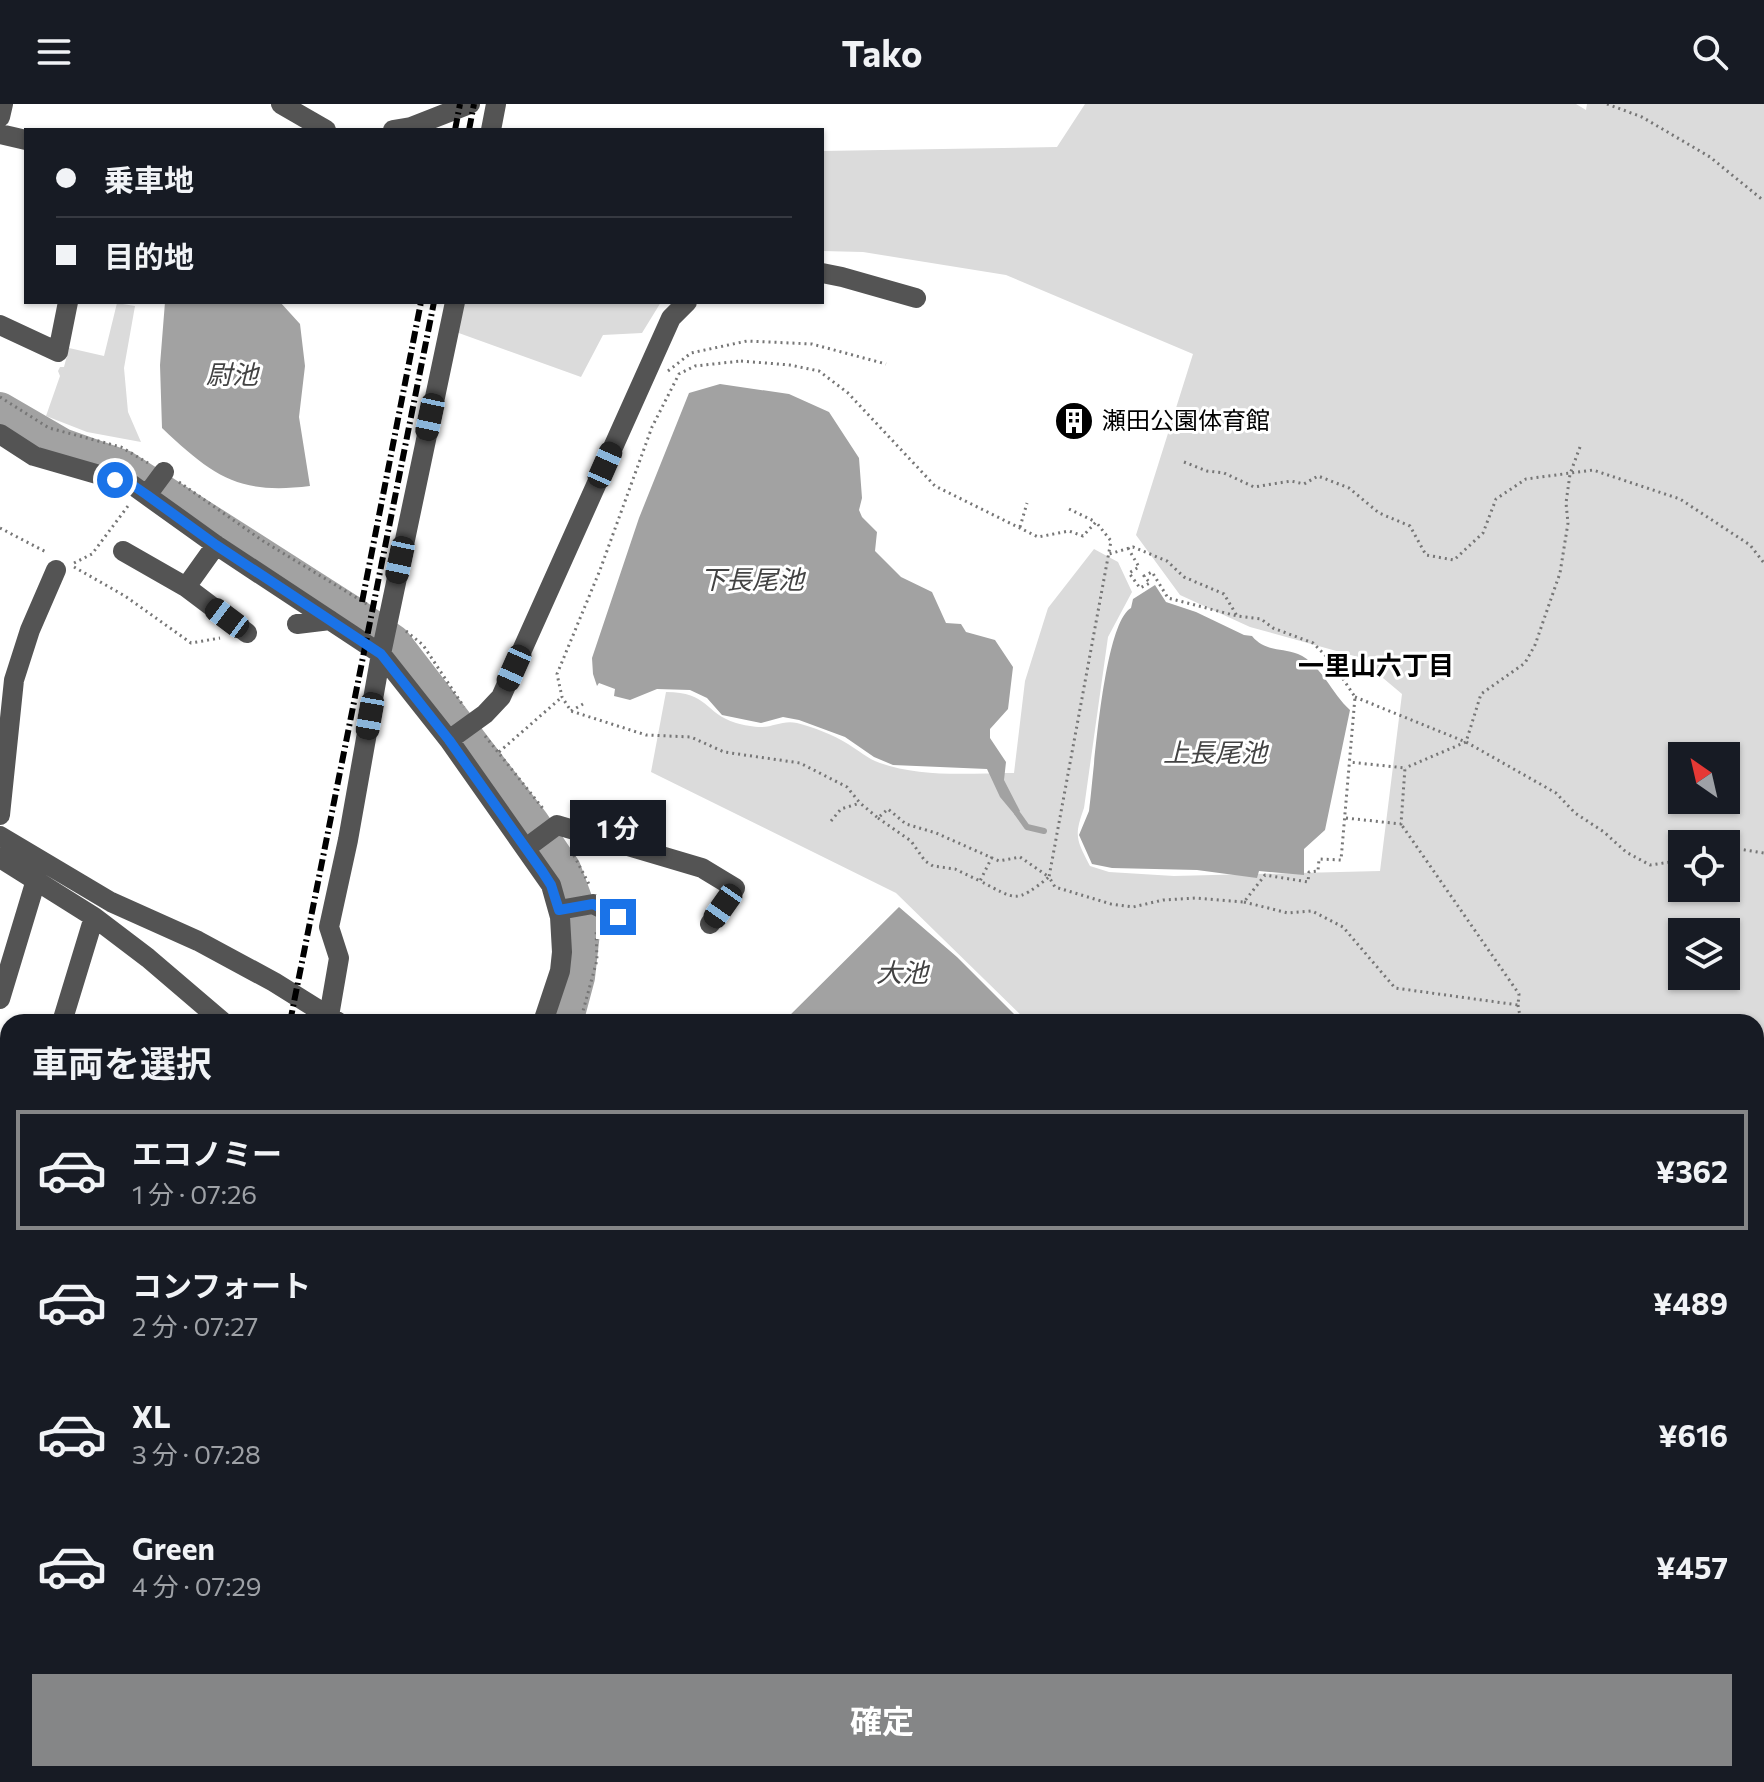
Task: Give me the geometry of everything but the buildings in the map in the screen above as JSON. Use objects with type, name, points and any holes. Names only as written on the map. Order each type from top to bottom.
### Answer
[{"type":"street","points":[[0,117],[3,104]]},
{"type":"street","points":[[281,104],[323,128]]},
{"type":"street","points":[[405,128],[470,104]]},
{"type":"street","points":[[491,128],[496,104]]},
{"type":"street","points":[[0,134],[24,140]]},
{"type":"street","points":[[824,273],[916,298]]},
{"type":"street","points":[[0,325],[58,352],[68,304]]},
{"type":"street","points":[[334,1014],[339,958],[329,927],[381,654],[455,304]]},
{"type":"street","points":[[449,740],[485,714],[501,697],[671,318],[685,304]]},
{"type":"street","points":[[0,434],[34,456],[131,484],[216,545],[381,654],[449,740],[551,885],[559,910],[562,936],[560,971],[546,1014]]},
{"type":"street","points":[[145,493],[163,473]]},
{"type":"street","points":[[186,587],[216,545]]},
{"type":"street","points":[[123,551],[186,587],[247,633]]},
{"type":"street","points":[[0,815],[14,680],[52,561]]},
{"type":"street","points":[[297,624],[330,620]]},
{"type":"street","points":[[527,847],[555,825],[702,868],[735,888],[710,924]]},
{"type":"street","points":[[0,836],[111,902],[198,941],[326,1014]]},
{"type":"street","points":[[0,858],[94,917],[214,1014]]},
{"type":"street","points":[[0,999],[36,880]]},
{"type":"street","points":[[559,910],[592,904],[618,917]]},
{"type":"street","points":[[64,1014],[94,917]]},
{"type":"path","points":[[1607,104],[1642,117],[1710,157],[1764,201]]},
{"type":"path","points":[[665,374],[691,353],[747,341],[812,344],[886,364]]},
{"type":"path","points":[[1069,509],[1096,522],[1111,541],[1049,877],[1025,896],[1013,898],[955,869],[933,866],[925,861],[911,841],[860,803],[847,787],[800,763],[724,752],[691,737],[646,735],[571,711],[562,697],[557,674],[600,570],[652,428],[679,374],[695,366],[741,361],[819,371],[848,393],[935,486],[1038,537],[1069,531],[1083,536],[1096,522]]},
{"type":"path","points":[[1349,762],[1405,768],[1466,742],[1481,694],[1525,663],[1535,645],[1560,573],[1568,523],[1566,503],[1570,474],[1580,447]]},
{"type":"path","points":[[1184,462],[1207,471],[1224,473],[1254,487],[1291,481],[1304,484],[1318,476],[1349,488],[1379,513],[1410,526],[1426,555],[1454,560],[1483,533],[1496,499],[1526,479],[1593,470],[1680,499],[1750,545],[1764,563]]},
{"type":"path","points":[[145,493],[92,554],[70,565],[125,596],[191,643],[247,633]]},
{"type":"path","points":[[1020,527],[1027,503]]},
{"type":"path","points":[[0,528],[52,561]]},
{"type":"path","points":[[1109,554],[1133,547],[1167,561],[1184,577],[1224,594],[1237,616]]},
{"type":"path","points":[[1128,548],[1139,567],[1129,573],[1140,588],[1150,583],[1144,576],[1152,572],[1168,598],[1261,619],[1273,628],[1313,643],[1331,661],[1355,697],[1466,742],[1556,793],[1575,813],[1604,832],[1626,852],[1650,865],[1668,861]]},
{"type":"path","points":[[499,752],[562,697]]},
{"type":"path","points":[[1244,902],[1265,875],[1308,882],[1309,872],[1318,871],[1319,859],[1341,860],[1355,697]]},
{"type":"path","points":[[571,711],[583,704]]},
{"type":"path","points":[[488,739],[494,733]]},
{"type":"path","points":[[1405,768],[1401,824],[1519,994],[1520,1014]]},
{"type":"path","points":[[831,821],[841,809],[860,803]]},
{"type":"path","points":[[878,818],[888,809],[906,824],[936,833],[999,861],[1020,857],[1049,877],[1055,887],[1122,906],[1196,898],[1244,902],[1288,913],[1312,911],[1343,927],[1395,988],[1518,1005]]},
{"type":"path","points":[[1345,818],[1401,824]]},
{"type":"path","points":[[1740,849],[1764,853]]},
{"type":"path","points":[[980,881],[992,857]]},
{"type":"shaded area","points":[[1085,104],[1576,104],[1586,110],[1587,104],[1764,104],[1764,1014],[1020,1014],[896,893],[651,772],[666,692],[691,695],[726,719],[739,724],[761,727],[792,722],[810,727],[896,768],[947,774],[1014,773],[1025,681],[1048,608],[1094,549],[1118,562],[1132,592],[1108,637],[1079,825],[1079,843],[1090,866],[1109,872],[1174,876],[1380,871],[1402,694],[1358,657],[1250,627],[1180,595],[1136,535],[1193,354],[1006,275],[863,252],[824,251],[824,151],[1057,147]]},
{"type":"shaded area","points":[[117,304],[135,306],[124,368],[128,412],[141,442],[87,432],[46,416],[60,376],[58,371],[64,367],[69,348],[104,356]]},
{"type":"shaded area","points":[[461,304],[660,304],[642,333],[603,335],[581,377],[456,332]]},
{"type":"water","name":"尉池","points":[[165,304],[282,304],[300,324],[305,366],[299,417],[310,486],[285,488],[245,484],[212,470],[197,459],[162,428],[160,365]]},
{"type":"water","name":"下長尾池","points":[[720,384],[789,394],[829,412],[859,458],[862,498],[859,510],[877,532],[875,551],[901,577],[932,592],[946,623],[961,624],[966,632],[995,640],[1013,667],[1008,709],[990,729],[990,738],[1006,762],[1004,780],[1020,811],[1015,815],[1000,797],[987,769],[893,765],[874,757],[845,737],[799,720],[783,717],[761,723],[722,715],[707,698],[690,690],[657,689],[630,700],[614,696],[615,689],[599,683],[597,686],[592,658],[639,518],[689,393]]},
{"type":"water","name":"上長尾池","points":[[1155,585],[1166,602],[1252,636],[1268,647],[1306,659],[1350,710],[1325,830],[1304,849],[1304,875],[1259,871],[1257,878],[1197,870],[1112,868],[1092,864],[1079,835],[1089,811],[1101,702],[1113,641],[1133,599]]},
{"type":"water","name":"大池","points":[[899,907],[957,957],[1014,1014],[791,1014]]},
{"type":"waterway","points":[[0,409],[62,445],[124,467],[394,642],[532,822],[564,869],[579,910],[583,932],[578,977],[568,1014]]},
{"type":"waterway","points":[[1017,813],[1027,827],[1044,831]]},
{"type":"railway","points":[[455,128],[460,104]]},
{"type":"railway","points":[[469,128],[474,104]]},
{"type":"railway","points":[[362,602],[421,304]]},
{"type":"railway","points":[[292,1014],[434,304]]},
{"type":"place","name":"瀬田公園体育館","points":[[1074,421]]},
{"type":"district","name":"一里山六丁目","points":[[1376,666]]},
{"type":"route","points":[[115,480],[131,484],[216,545],[381,654],[449,740],[542,871],[551,885],[559,910],[593,904],[618,917]]}]
